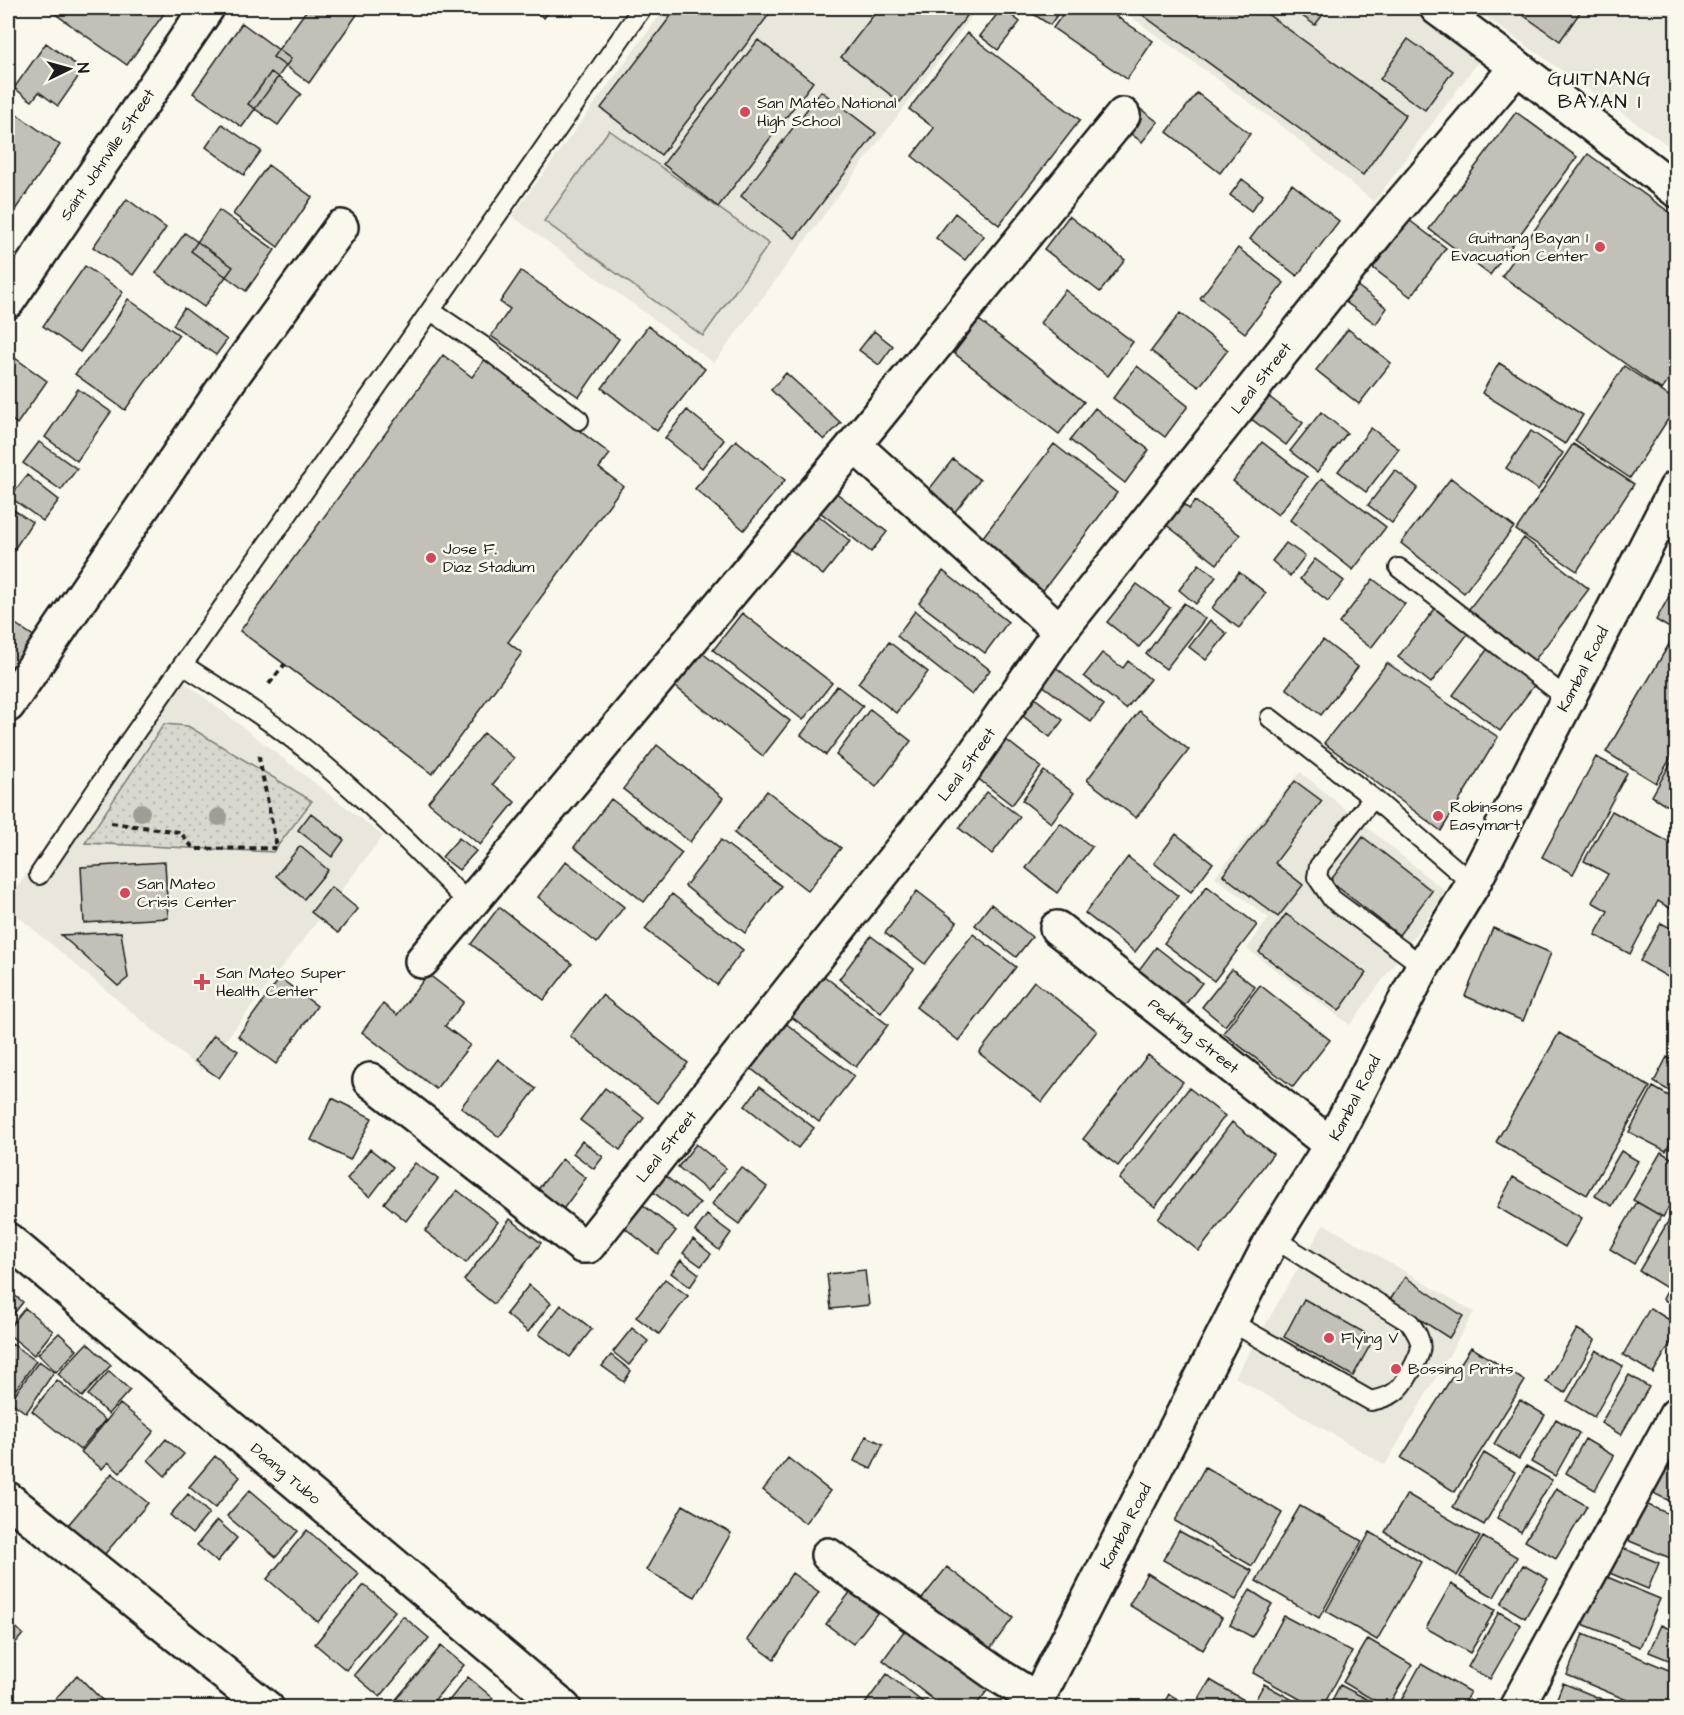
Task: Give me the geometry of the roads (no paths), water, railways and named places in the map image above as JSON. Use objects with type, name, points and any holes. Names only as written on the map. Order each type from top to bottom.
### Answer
[{"type":"street","name":"Saint Johnville Street","points":[[8,301],[207,8]]},
{"type":"street","points":[[1437,8],[1517,66],[1677,190]]},
{"type":"street","name":"Leal Street","points":[[370,1080],[582,1246],[588,1246],[958,778],[1060,632],[1384,224],[1517,66]]},
{"type":"street","points":[[422,961],[854,445],[1123,115]]},
{"type":"street","points":[[8,705],[230,379],[341,226]]},
{"type":"street","points":[[854,445],[1060,632]]},
{"type":"street","name":"Kambal Road","points":[[1035,1704],[1273,1238],[1331,1144],[1423,966],[1473,884],[1677,488]]},
{"type":"street","name":"Pedring Street","points":[[1057,928],[1331,1144]]},
{"type":"street","name":"Daang Tubo","points":[[8,1240],[564,1707]]},
{"type":"street","points":[[1516,1707],[1677,1414]]},
{"type":"street","points":[[8,1499],[267,1707]]},
{"type":"street","points":[[828,1555],[1035,1704]]},
{"type":"lane","points":[[39,875],[642,8]]},
{"type":"lane","points":[[431,311],[483,346],[579,420]]},
{"type":"lane","points":[[1399,568],[1569,700]]},
{"type":"lane","points":[[183,665],[249,707],[320,761],[394,828],[470,904]]},
{"type":"lane","points":[[1270,717],[1373,798],[1473,884]]},
{"type":"lane","points":[[1373,798],[1319,866],[1317,877],[1332,899],[1423,966]]},
{"type":"lane","points":[[1231,1322],[1371,1401],[1387,1397],[1402,1388],[1421,1353],[1419,1337],[1410,1323],[1273,1238]]},
{"type":"place","name":"San Mateo National High School","points":[[745,112]]},
{"type":"place","name":"Guitnang Bayan 1 Evacuation Center","points":[[1600,247]]},
{"type":"place","name":"Jose F. Diaz Stadium","points":[[431,558]]},
{"type":"place","name":"Robinsons Easymart","points":[[1438,816]]},
{"type":"place","name":"San Mateo Crisis Center","points":[[125,893]]},
{"type":"place","name":"San Mateo Super Health Center","points":[[202,982]]},
{"type":"place","name":"Flying V","points":[[1329,1338]]},
{"type":"place","name":"Bossing Prints","points":[[1396,1369]]},
{"type":"district","name":"GUITNANG BAYAN I","points":[[1600,90]]}]
